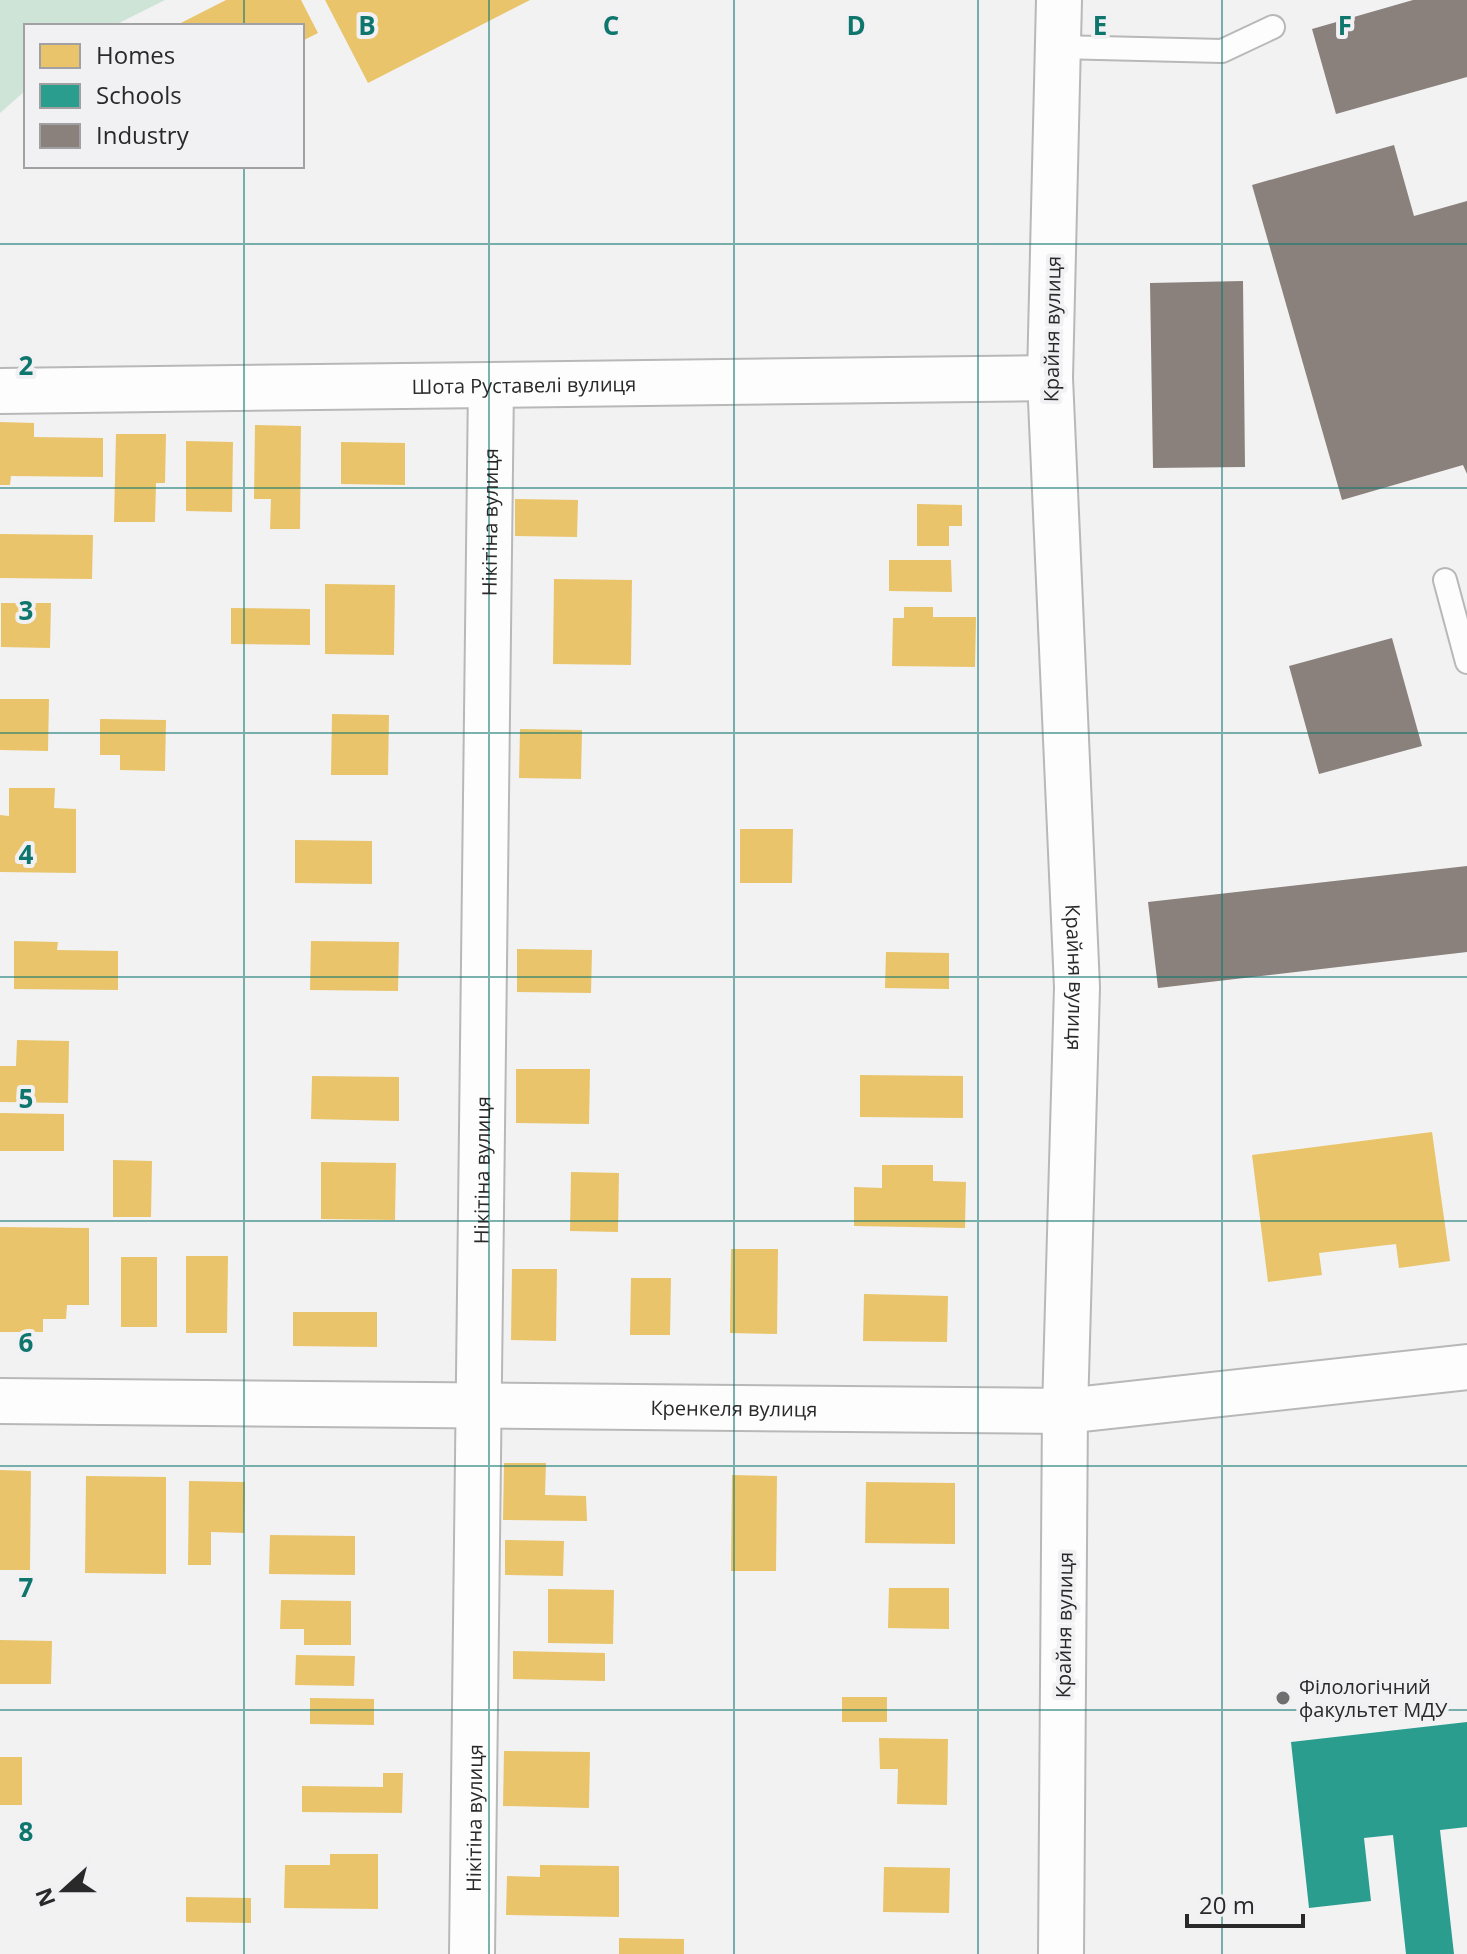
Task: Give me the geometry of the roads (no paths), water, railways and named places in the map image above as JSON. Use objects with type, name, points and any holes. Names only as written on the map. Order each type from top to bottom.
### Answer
[{"type":"street","name":"Крайня вулиця","points":[[1059,0],[1050,378],[1077,987],[1065,1411],[1061,1954]]},
{"type":"street","name":"Шота Руставелі вулиця","points":[[0,391],[1050,378]]},
{"type":"street","name":"Нікітіна вулиця","points":[[472,1954],[491,385]]},
{"type":"street","name":"Кренкеля вулиця","points":[[0,1401],[1065,1411],[1467,1367]]},
{"type":"lane","points":[[1058,47],[1222,51],[1273,27]]},
{"type":"lane","points":[[1445,580],[1467,662]]},
{"type":"place","name":"Філологічний факультет МДУ","points":[[1283,1698]]}]
